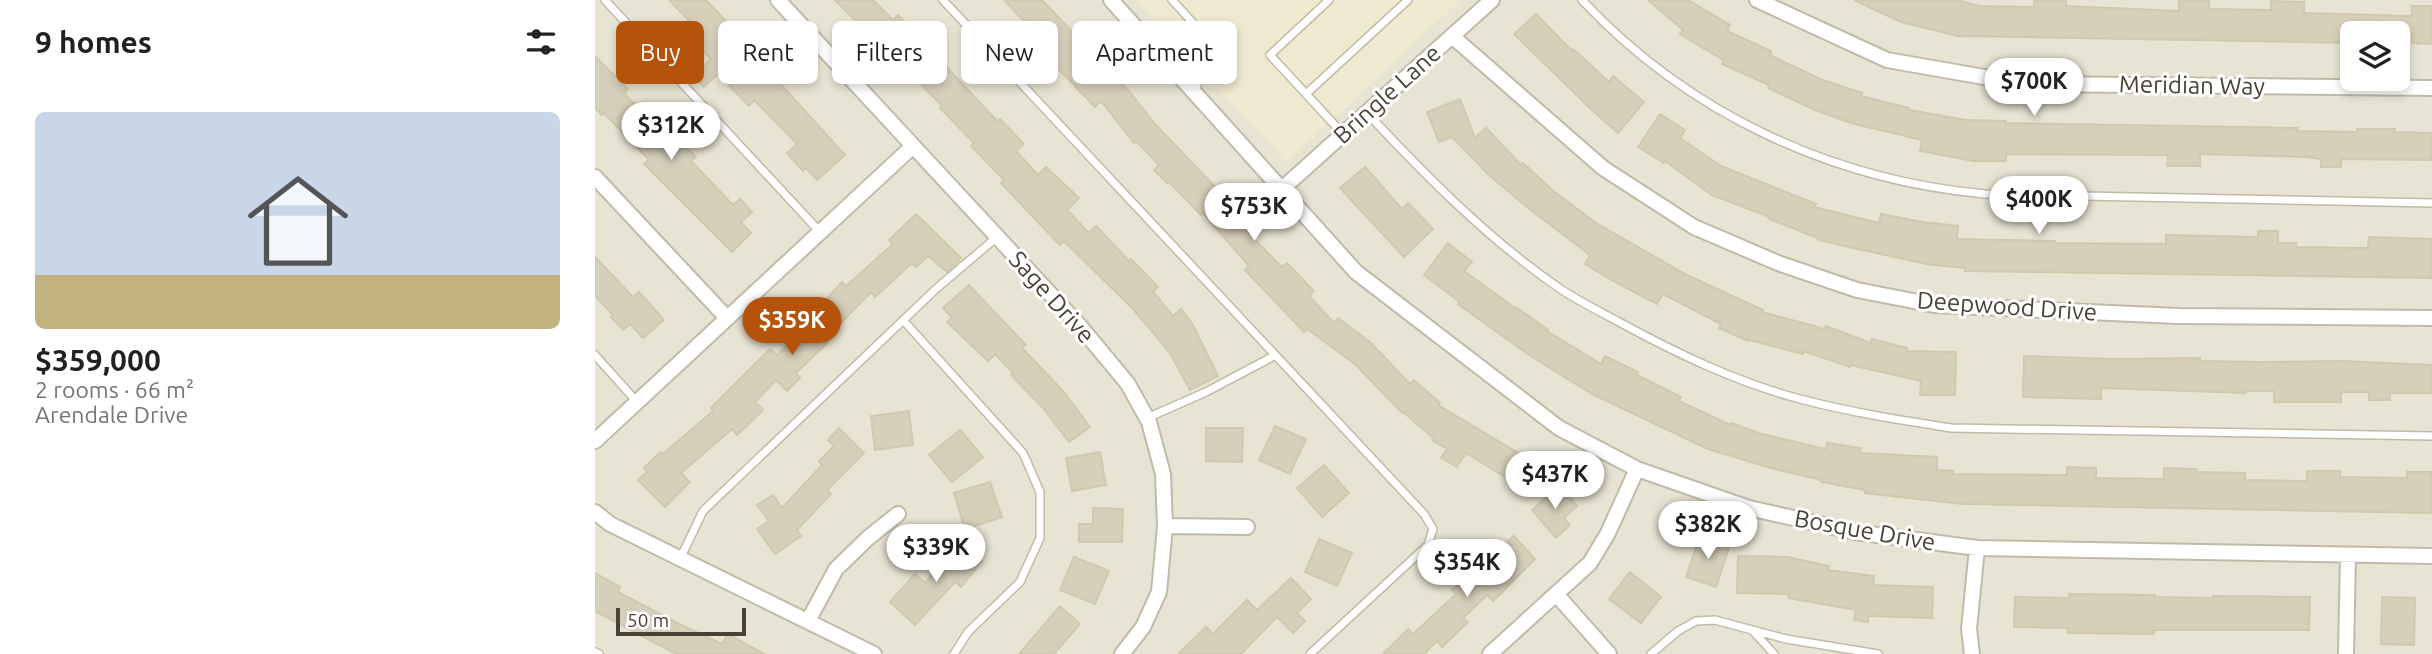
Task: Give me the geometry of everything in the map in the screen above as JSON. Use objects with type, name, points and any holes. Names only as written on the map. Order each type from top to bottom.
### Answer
[{"type":"street","name":"Sage Drive","points":[[778,0],[1079,325],[1128,384],[1147,418],[1163,474],[1165,526],[1159,592],[1143,628],[1122,654]]},
{"type":"street","name":"Bosque Drive","points":[[1111,0],[1356,272],[1559,428],[1637,469],[1749,508],[1855,532],[1977,548],[2432,556]]},
{"type":"street","name":"Bringle Lane","points":[[1282,189],[1492,0]]},
{"type":"street","name":"Meridian Way","points":[[1757,0],[1887,60],[2024,84],[2432,88]]},
{"type":"street","name":"Deepwood Drive","points":[[1452,36],[1603,167],[1694,227],[1778,263],[1857,290],[1934,305],[2178,316],[2432,318]]},
{"type":"street","points":[[595,441],[913,146]]},
{"type":"street","points":[[595,177],[727,318]]},
{"type":"street","points":[[1490,654],[1590,563],[1608,533],[1637,469]]},
{"type":"street","points":[[595,512],[610,524],[874,654]]},
{"type":"street","points":[[808,621],[836,569],[898,514]]},
{"type":"street","points":[[1165,526],[1247,527]]},
{"type":"street","points":[[1972,654],[1969,629],[1977,548]]},
{"type":"street","points":[[2346,654],[2348,555]]},
{"type":"street","points":[[1556,594],[1609,654]]},
{"type":"lane","points":[[605,0],[820,232]]},
{"type":"lane","points":[[943,0],[1424,514],[1433,529],[1428,545],[1310,654]]},
{"type":"lane","points":[[1172,0],[1204,35],[1196,93]]},
{"type":"lane","points":[[1329,0],[1270,55],[1343,134]]},
{"type":"lane","points":[[1306,94],[1408,0]]},
{"type":"lane","points":[[1582,0],[1644,56],[1710,105],[1812,156],[1882,178],[1920,187],[1985,194],[2432,203]]},
{"type":"lane","points":[[1366,112],[1423,173],[1489,233],[1560,289],[1665,347],[1730,375],[1797,398],[1872,416],[1951,428],[2432,436]]},
{"type":"lane","points":[[680,559],[703,511],[937,288],[997,237]]},
{"type":"lane","points":[[903,320],[1023,453],[1040,492],[1040,538],[1020,582],[968,632],[954,654]]},
{"type":"lane","points":[[595,355],[637,402]]},
{"type":"lane","points":[[1147,418],[1206,392],[1274,356]]},
{"type":"lane","points":[[1651,654],[1678,631],[1696,621],[1715,620],[1753,632],[1878,654]]},
{"type":"lane","points":[[1753,632],[1774,654]]},
{"type":"shaded area","points":[[595,0],[1135,0],[1155,21],[1072,21],[1072,84],[1214,84],[1287,161],[1460,0],[2432,0],[2432,654],[595,654]]},
{"type":"shaded area","points":[[1135,0],[1460,0],[1286,162],[1213,84],[1237,84],[1237,21],[1155,21]]},
{"type":"building","points":[[669,0],[706,0],[726,21],[718,21],[718,74],[704,87],[701,84],[704,84],[704,66],[711,59],[704,52],[704,21],[689,21]]},
{"type":"building","points":[[835,0],[873,0],[893,20],[898,15],[904,21],[856,21]]},
{"type":"building","points":[[1004,0],[1042,0],[1072,31],[1072,83],[1058,68],[1058,21],[1024,21]]},
{"type":"building","points":[[1648,0],[1688,0],[1730,25],[1727,31],[1771,51],[1770,55],[1820,79],[1862,93],[1861,96],[1909,110],[1967,120],[2006,123],[2298,128],[2298,131],[2357,132],[2357,129],[2395,129],[2395,132],[2432,133],[2432,160],[2341,159],[2341,167],[2321,167],[2321,159],[2306,157],[2200,154],[2200,166],[2167,166],[2168,155],[2006,154],[2006,161],[1974,161],[1920,151],[1922,140],[1851,123],[1815,110],[1722,64],[1723,60],[1680,34],[1683,30]]},
{"type":"building","points":[[1854,0],[1957,0],[1979,6],[2034,7],[2034,0],[2066,0],[2066,6],[2179,11],[2179,0],[2209,1],[2209,9],[2271,10],[2271,1],[2304,2],[2304,13],[2412,16],[2412,6],[2432,6],[2432,44],[2412,43],[2410,21],[2340,21],[2340,43],[1958,36],[1901,22]]},
{"type":"building","points":[[1536,14],[1572,51],[1573,49],[1609,82],[1613,76],[1644,102],[1618,133],[1514,34]]},
{"type":"building","points":[[595,56],[616,77],[616,84],[623,84],[628,89],[624,93],[669,141],[674,135],[696,157],[691,161],[733,205],[740,199],[752,212],[741,222],[751,233],[732,252],[644,164],[649,160],[604,113],[602,115],[595,108]]},
{"type":"building","points":[[947,67],[997,121],[1000,119],[1024,144],[1016,151],[1038,175],[1046,167],[1079,198],[1067,210],[1089,233],[1096,226],[1129,261],[1131,259],[1158,287],[1153,291],[1173,316],[1181,309],[1192,323],[1218,376],[1190,390],[1170,353],[1134,310],[1064,241],[1060,245],[1001,183],[1004,180],[971,146],[974,143],[940,108],[942,106],[921,84],[947,84]]},
{"type":"building","points":[[728,84],[781,84],[845,155],[817,180],[806,168],[803,171],[787,153],[797,144],[754,100],[749,106]]},
{"type":"building","points":[[1073,84],[1122,84],[1155,124],[1258,234],[1253,238],[1282,267],[1287,263],[1314,291],[1309,296],[1334,323],[1338,318],[1370,342],[1410,384],[1414,380],[1440,403],[1438,405],[1520,454],[1505,477],[1466,453],[1457,467],[1441,458],[1447,449],[1432,440],[1433,438],[1401,412],[1355,364],[1307,329],[1304,332],[1245,270],[1249,266],[1203,213],[1201,215],[1154,170],[1159,165],[1136,141],[1134,143],[1101,101],[1095,107]]},
{"type":"building","points":[[1460,99],[1475,138],[1486,128],[1521,165],[1523,163],[1551,189],[1596,223],[1685,274],[1763,310],[1762,312],[1825,329],[1826,326],[1871,343],[1872,339],[1907,348],[1907,351],[1956,352],[1955,395],[1920,395],[1921,381],[1851,365],[1850,367],[1804,351],[1803,354],[1748,341],[1719,328],[1721,324],[1663,294],[1657,304],[1611,280],[1585,264],[1590,255],[1490,176],[1452,137],[1439,142],[1427,112]]},
{"type":"building","points":[[1660,114],[1685,130],[1680,138],[1721,166],[1816,204],[1814,207],[1879,223],[1881,214],[1958,226],[1957,239],[2055,243],[2166,244],[2166,235],[2258,237],[2258,231],[2278,231],[2278,243],[2296,243],[2296,247],[2368,248],[2369,237],[2432,239],[2432,278],[1965,271],[1965,268],[1926,264],[1818,240],[1769,219],[1770,217],[1712,195],[1665,161],[1664,163],[1638,147]]},
{"type":"building","points":[[1365,167],[1402,209],[1408,203],[1433,229],[1404,257],[1340,188]]},
{"type":"building","points":[[916,214],[961,258],[947,272],[928,256],[916,267],[912,263],[875,297],[871,292],[825,339],[828,342],[796,373],[800,378],[787,391],[776,380],[755,402],[763,410],[737,435],[732,429],[681,473],[690,482],[665,507],[638,480],[647,472],[644,468],[660,452],[663,454],[713,411],[711,408],[770,349],[777,355],[825,309],[821,305],[842,282],[846,286],[893,244],[889,240]]},
{"type":"building","points":[[1448,243],[1472,262],[1464,271],[1547,331],[1601,364],[1605,356],[1681,397],[1679,401],[1730,425],[1731,423],[1762,434],[1826,449],[1827,443],[1861,448],[1860,453],[1937,457],[1937,470],[1953,471],[1953,474],[2067,475],[2067,467],[2096,468],[2096,478],[2164,479],[2164,468],[2245,473],[2245,480],[2307,481],[2307,471],[2340,471],[2340,477],[2407,478],[2407,472],[2432,472],[2432,513],[1963,504],[1865,493],[1865,490],[1821,482],[1708,449],[1592,394],[1529,355],[1458,304],[1460,302],[1424,275]]},
{"type":"building","points":[[595,257],[633,297],[639,292],[664,320],[643,338],[630,324],[623,330],[595,296]]},
{"type":"building","points":[[969,285],[1026,345],[1022,348],[1063,391],[1090,427],[1069,442],[1044,409],[995,354],[988,361],[947,322],[952,318],[943,308]]},
{"type":"building","points":[[2024,356],[2432,365],[2432,393],[2390,393],[2390,400],[2369,400],[2369,392],[2341,392],[2341,402],[2274,402],[2274,391],[2246,393],[2101,388],[2101,399],[2023,397]]},
{"type":"building","points":[[909,411],[913,445],[875,450],[871,416]]},
{"type":"building","points":[[1275,426],[1306,439],[1290,474],[1259,460]]},
{"type":"building","points":[[839,428],[864,453],[827,490],[831,494],[797,530],[801,536],[775,554],[757,529],[769,521],[757,505],[773,495],[782,508],[822,465],[819,461],[834,446],[828,440]]},
{"type":"building","points":[[1206,428],[1243,428],[1242,462],[1206,461]]},
{"type":"building","points":[[960,430],[983,457],[952,482],[929,455]]},
{"type":"building","points":[[1100,452],[1106,485],[1072,491],[1066,458]]},
{"type":"building","points":[[1324,465],[1349,493],[1322,517],[1297,488]]},
{"type":"building","points":[[990,482],[1002,517],[965,529],[954,493]]},
{"type":"building","points":[[1559,486],[1577,506],[1564,518],[1570,525],[1556,538],[1532,510]]},
{"type":"building","points":[[1093,508],[1123,509],[1122,542],[1079,542],[1079,524],[1093,524]]},
{"type":"building","points":[[1700,535],[1730,545],[1716,587],[1686,577]]},
{"type":"building","points":[[1514,536],[1535,559],[1493,601],[1487,595],[1463,618],[1468,622],[1442,647],[1437,641],[1424,654],[1383,654],[1408,629],[1413,634],[1456,594],[1452,590]]},
{"type":"building","points":[[1319,539],[1352,553],[1337,586],[1305,572]]},
{"type":"building","points":[[957,542],[982,561],[961,587],[955,582],[915,625],[890,602],[915,574],[925,583]]},
{"type":"building","points":[[1738,556],[1788,557],[1829,566],[1828,570],[1874,576],[1873,585],[1933,587],[1932,618],[1868,616],[1868,622],[1854,620],[1856,610],[1788,598],[1789,594],[1737,593]]},
{"type":"building","points":[[1074,557],[1109,571],[1095,604],[1060,590]]},
{"type":"building","points":[[1630,572],[1661,597],[1641,623],[1609,599]]},
{"type":"building","points":[[595,573],[620,587],[618,592],[677,623],[722,644],[728,634],[764,654],[676,654],[595,611]]},
{"type":"building","points":[[1291,578],[1311,599],[1297,613],[1305,621],[1293,633],[1277,617],[1241,654],[1178,654],[1206,627],[1213,634],[1247,600],[1257,610]]},
{"type":"building","points":[[2069,594],[2213,598],[2310,597],[2309,630],[2154,630],[2154,634],[2068,633],[2068,628],[2014,627],[2015,597],[2069,598]]},
{"type":"building","points":[[2382,597],[2415,598],[2414,645],[2381,644]]},
{"type":"building","points":[[1060,606],[1080,624],[1054,654],[1019,654]]}]
